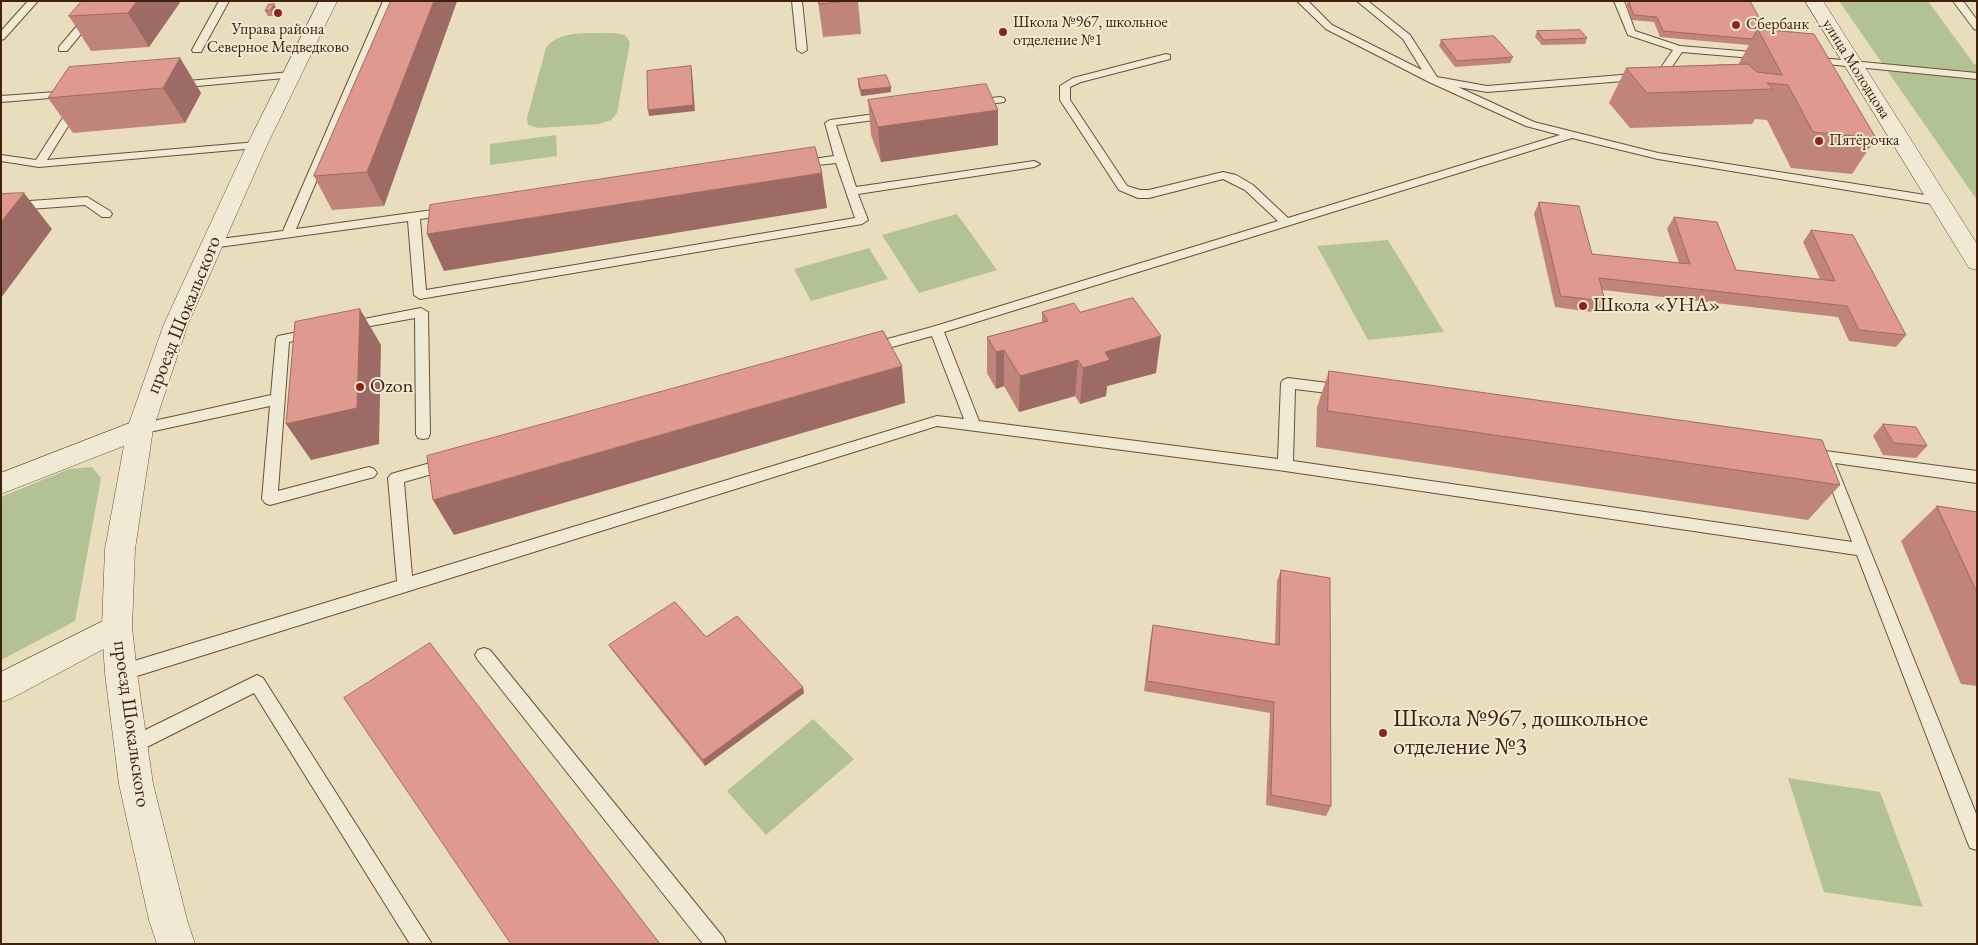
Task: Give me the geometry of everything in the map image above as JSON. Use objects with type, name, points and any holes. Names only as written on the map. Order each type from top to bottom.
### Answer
[{"type":"street","name":"проезд Шокальского","points":[[176,944],[168,920],[136,784],[121,673],[118,627],[120,549],[140,429],[176,324],[257,144],[328,1]]},
{"type":"street","name":"улица Молодцова","points":[[1814,1],[1977,263]]},
{"type":"street","points":[[1,484],[140,429]]},
{"type":"street","points":[[1,688],[118,627]]},
{"type":"lane","points":[[1,37],[33,1]]},
{"type":"lane","points":[[64,50],[103,1]]},
{"type":"lane","points":[[197,50],[224,1]]},
{"type":"lane","points":[[288,234],[388,1]]},
{"type":"lane","points":[[797,1],[802,50]]},
{"type":"lane","points":[[1302,1],[1329,27],[1433,80],[1530,124],[1658,156],[1938,201]]},
{"type":"lane","points":[[1362,1],[1407,37],[1433,80],[1487,89],[1661,75],[1679,49]]},
{"type":"lane","points":[[1619,1],[1631,33],[1679,49],[1771,57]]},
{"type":"lane","points":[[1958,1],[1977,27]]},
{"type":"lane","points":[[1166,57],[1077,80],[1065,86],[1064,100],[1123,188],[1138,194],[1149,194],[1223,175],[1228,176],[1244,182],[1286,222]]},
{"type":"lane","points":[[1799,59],[1977,76]]},
{"type":"lane","points":[[162,86],[291,76]]},
{"type":"lane","points":[[1,99],[81,97],[39,164]]},
{"type":"lane","points":[[962,105],[1000,100]]},
{"type":"lane","points":[[414,217],[420,295],[862,220],[840,159],[830,123],[905,112]]},
{"type":"lane","points":[[858,351],[936,330],[1570,134]]},
{"type":"lane","points":[[1,158],[39,164],[257,144]]},
{"type":"lane","points":[[792,166],[840,159]]},
{"type":"lane","points":[[852,191],[1034,164]]},
{"type":"lane","points":[[1,207],[88,201],[106,214]]},
{"type":"lane","points":[[212,244],[462,210]]},
{"type":"lane","points":[[369,473],[270,499],[283,339],[421,312],[423,434]]},
{"type":"lane","points":[[936,330],[974,426]]},
{"type":"lane","points":[[1285,466],[1288,383],[1356,392]]},
{"type":"lane","points":[[140,429],[278,399]]},
{"type":"lane","points":[[121,673],[937,421],[1285,466],[1863,550]]},
{"type":"lane","points":[[1797,452],[1977,477]]},
{"type":"lane","points":[[1826,456],[1977,840]]},
{"type":"lane","points":[[405,585],[396,478],[463,460]]},
{"type":"lane","points":[[484,655],[716,944]]},
{"type":"lane","points":[[131,746],[257,683],[422,944]]},
{"type":"green space","points":[[1839,1],[1928,1],[1974,64],[1977,65],[1977,200]]},
{"type":"green space","points":[[614,33],[625,35],[630,42],[617,113],[611,120],[599,124],[539,128],[528,125],[527,118],[546,48],[552,42],[568,35]]},
{"type":"green space","points":[[556,135],[557,156],[490,165],[490,144]]},
{"type":"green space","points":[[957,214],[997,270],[919,293],[882,235]]},
{"type":"green space","points":[[1388,240],[1444,332],[1368,340],[1317,246]]},
{"type":"green space","points":[[869,248],[888,279],[811,301],[794,269]]},
{"type":"green space","points":[[92,467],[101,478],[75,621],[1,660],[1,497],[69,469]]},
{"type":"green space","points":[[813,719],[854,759],[766,835],[727,791]]},
{"type":"green space","points":[[1788,778],[1880,792],[1923,907],[1824,892]]},
{"type":"building","points":[[82,1],[137,1],[128,13],[69,16]]},
{"type":"building","points":[[391,1],[434,1],[367,172],[314,176]]},
{"type":"building","points":[[819,1],[849,1],[819,4]]},
{"type":"building","points":[[1629,1],[1750,1],[1766,30],[1758,29],[1752,39],[1663,31],[1657,17],[1634,15]]},
{"type":"building","points":[[274,4],[271,10],[265,11],[268,5]]},
{"type":"building","points":[[1758,29],[1814,34],[1876,138],[1813,132],[1788,85],[1767,83],[1773,89],[1647,93],[1626,68],[1748,64],[1757,72],[1782,75]]},
{"type":"building","points":[[1580,30],[1587,38],[1544,40],[1537,31]]},
{"type":"building","points":[[1494,36],[1513,57],[1457,61],[1441,40]]},
{"type":"building","points":[[180,58],[163,88],[48,98],[69,67]]},
{"type":"building","points":[[691,66],[693,105],[648,110],[647,71]]},
{"type":"building","points":[[886,75],[891,87],[861,90],[858,79]]},
{"type":"building","points":[[986,84],[998,110],[878,127],[868,100]]},
{"type":"building","points":[[815,147],[822,173],[427,234],[430,205]]},
{"type":"building","points":[[24,193],[1,222],[1,194]]},
{"type":"building","points":[[1539,202],[1579,206],[1592,254],[1690,264],[1674,217],[1717,222],[1736,270],[1835,281],[1811,230],[1853,235],[1906,335],[1859,330],[1847,306],[1599,278],[1605,301],[1561,296]]},
{"type":"building","points":[[1133,298],[1161,336],[1105,352],[1110,360],[1083,368],[1078,360],[1020,376],[1004,350],[996,352],[987,337],[1048,321],[1042,312],[1074,303],[1080,312]]},
{"type":"building","points":[[360,309],[357,408],[286,424],[295,322]]},
{"type":"building","points":[[883,331],[902,366],[433,500],[427,456]]},
{"type":"building","points":[[1329,371],[1822,440],[1840,485],[1328,411]]},
{"type":"building","points":[[1883,424],[1916,427],[1927,446],[1894,443]]},
{"type":"building","points":[[1937,506],[1977,512],[1977,592]]},
{"type":"building","points":[[1281,570],[1330,578],[1331,806],[1271,795],[1274,702],[1147,681],[1153,625],[1279,645]]},
{"type":"building","points":[[675,602],[706,637],[737,616],[803,687],[703,760],[609,645]]},
{"type":"building","points":[[430,643],[660,944],[511,944],[344,698]]},
{"type":"place","name":"Управа района Северное Медведково","points":[[278,13]]},
{"type":"place","name":"Сбербанк","points":[[1736,25]]},
{"type":"place","name":"Школа №967, школьное отделение №1","points":[[1003,32]]},
{"type":"place","name":"Пятёрочка","points":[[1819,141]]},
{"type":"place","name":"Школа «УНА»","points":[[1583,306]]},
{"type":"place","name":"Ozon","points":[[360,387]]},
{"type":"place","name":"Школа №967, дошкольное отделение №3","points":[[1383,733]]}]
